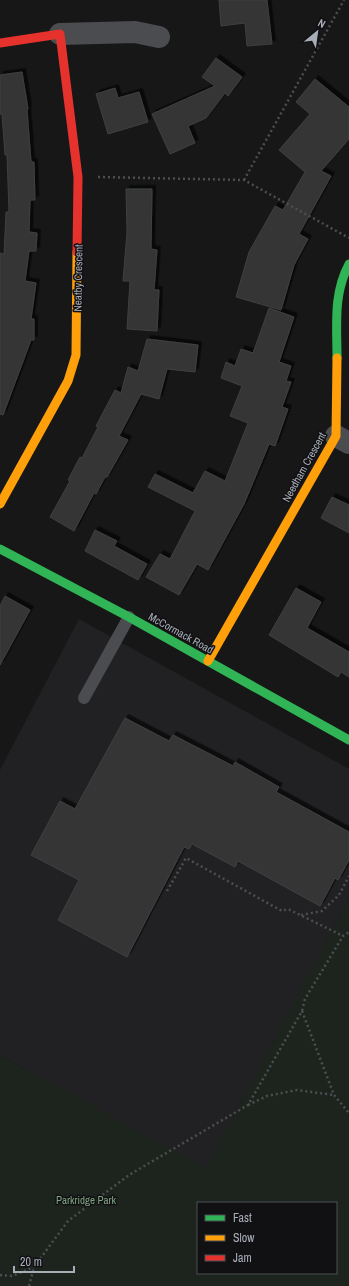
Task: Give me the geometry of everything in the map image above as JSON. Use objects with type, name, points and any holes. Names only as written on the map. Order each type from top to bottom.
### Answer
[{"type":"street","points":[[0,43],[60,34],[135,32],[159,37]]},
{"type":"street","name":"Neatby Crescent","points":[[0,504],[68,381],[76,355],[78,177],[60,34]]},
{"type":"street","name":"Needham Crescent","points":[[208,661],[343,440],[337,296],[341,279],[349,264]]},
{"type":"street","name":"McCormack Road","points":[[0,549],[208,661],[349,740]]},
{"type":"lane","points":[[84,698],[129,618]]},
{"type":"path","points":[[244,180],[344,0]]},
{"type":"path","points":[[97,177],[244,180],[349,238]]},
{"type":"path","points":[[167,891],[186,858],[282,911],[288,909],[343,936]]},
{"type":"path","points":[[300,915],[322,911],[339,895],[349,877]]},
{"type":"path","points":[[248,1106],[302,1011],[305,999],[343,936],[349,932]]},
{"type":"path","points":[[302,1011],[334,1095],[349,1112]]},
{"type":"path","points":[[28,1286],[34,1267],[68,1221],[129,1175],[267,1096],[297,1090],[334,1095]]},
{"type":"path","points":[[0,1275],[12,1276],[34,1267]]},
{"type":"shaded area","points":[[79,619],[349,769],[349,898],[206,1169],[0,1055],[0,770]]},
{"type":"green space","name":"Parkridge Park","points":[[349,898],[349,1286],[0,1286],[0,1055],[206,1168]]},
{"type":"building","points":[[219,0],[267,0],[272,44],[247,46],[245,23],[221,26]]},
{"type":"building","points":[[216,58],[242,77],[228,96],[225,93],[206,118],[188,126],[195,143],[170,154],[152,114],[215,86],[202,77]]},
{"type":"building","points":[[22,72],[28,109],[31,162],[34,162],[35,200],[30,200],[29,232],[37,233],[36,251],[29,251],[25,281],[36,283],[31,319],[34,319],[34,340],[31,340],[3,415],[0,414],[0,253],[4,254],[6,212],[9,212],[7,155],[5,155],[2,114],[0,114],[0,75]]},
{"type":"building","points":[[315,79],[349,107],[349,139],[321,171],[331,176],[299,234],[308,239],[294,265],[281,310],[236,297],[249,252],[275,206],[283,210],[305,172],[279,150],[310,114],[296,102]]},
{"type":"building","points":[[115,88],[118,98],[139,92],[148,122],[108,134],[96,94]]},
{"type":"building","points":[[126,189],[152,189],[151,249],[157,250],[154,290],[159,290],[157,331],[127,329],[130,281],[123,281],[127,232]]},
{"type":"building","points":[[269,308],[294,317],[279,362],[291,366],[286,381],[291,382],[282,407],[288,409],[275,446],[269,444],[244,504],[208,570],[197,564],[179,595],[146,577],[160,554],[170,559],[195,511],[148,487],[155,474],[193,493],[205,471],[225,481],[248,423],[230,416],[242,386],[221,378],[226,362],[235,366],[241,349],[253,353]]},
{"type":"building","points":[[147,339],[198,345],[195,372],[167,369],[159,399],[141,394],[119,436],[128,440],[107,477],[105,477],[96,494],[94,493],[74,531],[50,517],[70,481],[68,480],[80,457],[82,458],[98,427],[96,426],[115,390],[121,393],[128,367],[138,371]]},
{"type":"building","points":[[332,497],[349,505],[349,533],[321,518]]},
{"type":"building","points":[[95,530],[117,541],[114,546],[147,564],[138,580],[85,551]]},
{"type":"building","points":[[296,588],[321,602],[307,628],[349,652],[349,677],[341,672],[338,677],[269,635]]},
{"type":"building","points":[[5,596],[30,610],[0,665],[0,606]]},
{"type":"building","points":[[125,718],[169,741],[173,735],[233,766],[235,762],[279,787],[276,792],[349,832],[349,860],[338,880],[335,878],[320,906],[238,861],[235,867],[192,844],[189,849],[184,847],[127,957],[58,920],[79,880],[31,855],[60,801],[75,809]]},
{"type":"traffic: fast","points":[[337,358],[338,298],[340,287],[349,264]]},
{"type":"traffic: fast","points":[[0,549],[129,617],[349,740]]},
{"type":"traffic: slow","points":[[0,504],[68,381],[76,355],[77,252]]},
{"type":"traffic: slow","points":[[208,661],[336,436],[337,358]]},
{"type":"traffic: jam","points":[[0,43],[60,34],[78,177],[77,252]]}]
